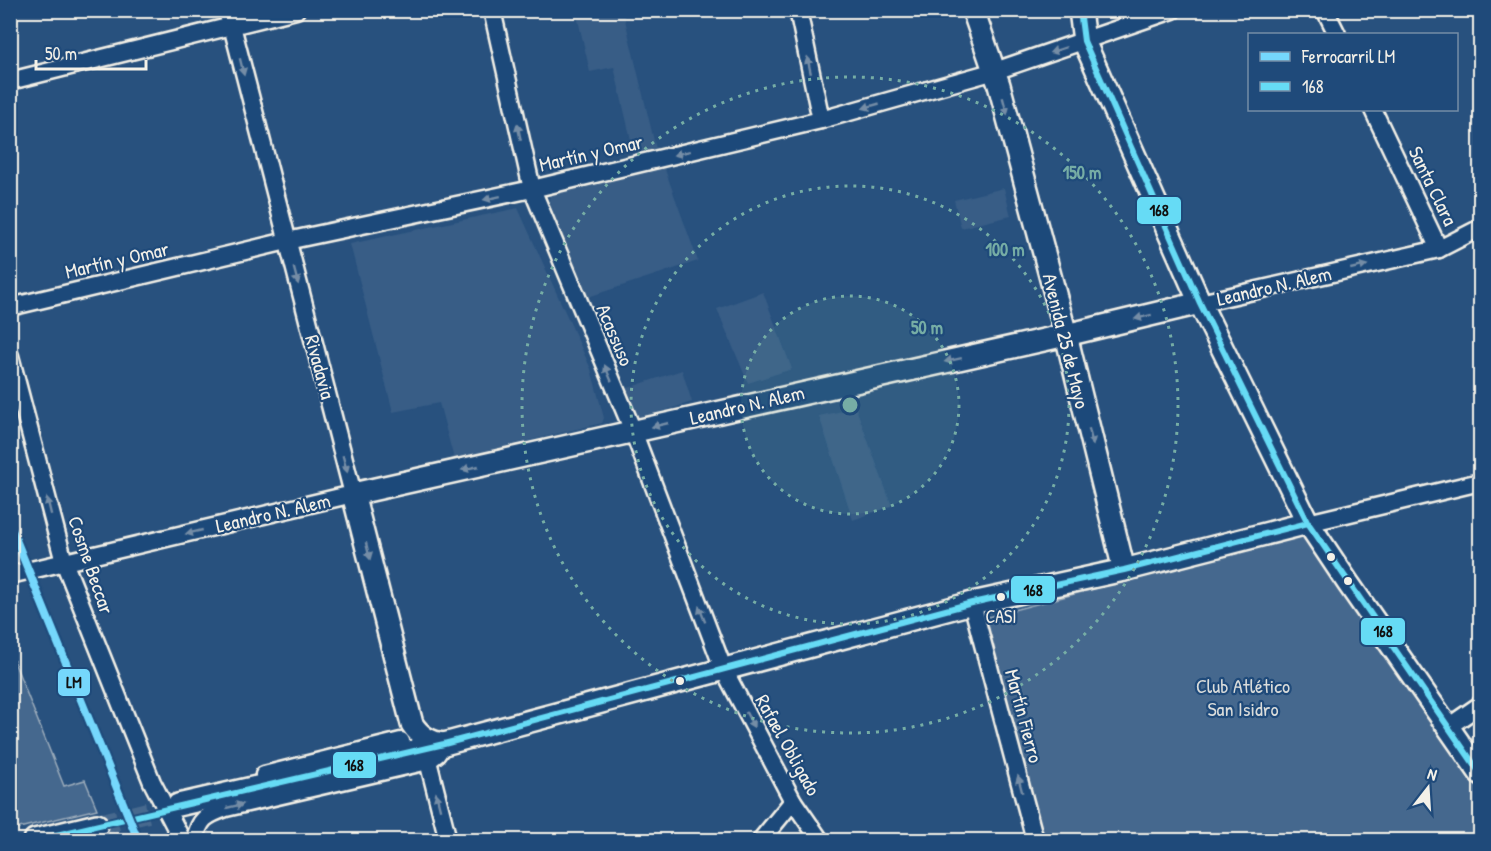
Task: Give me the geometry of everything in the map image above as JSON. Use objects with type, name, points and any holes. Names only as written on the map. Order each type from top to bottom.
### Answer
[{"type":"main road","name":"Avenida 25 de Mayo","points":[[973,10],[995,70],[1066,335],[1124,570]]},
{"type":"main road","points":[[1080,10],[1084,41],[1200,303],[1308,523],[1480,773]]},
{"type":"main road","name":"Leandro N. Alem","points":[[353,494],[1200,303]]},
{"type":"main road","name":"Rivadavia","points":[[353,494],[406,733]]},
{"type":"main road","points":[[178,805],[444,744],[972,603],[1124,570],[1308,523]]},
{"type":"main road","points":[[372,760],[406,733],[444,744]]},
{"type":"main road","points":[[35,840],[97,825]]},
{"type":"street","points":[[10,81],[229,18],[296,10]]},
{"type":"street","name":"Acassuso","points":[[492,10],[532,189],[633,431],[723,668]]},
{"type":"street","points":[[798,10],[821,120]]},
{"type":"street","name":"Martín y Omar","points":[[10,307],[287,241],[532,189],[821,120],[995,70],[1173,10]]},
{"type":"street","points":[[1325,10],[1336,33]]},
{"type":"street","name":"Rivadavia","points":[[229,18],[353,494]]},
{"type":"street","name":"Santa Clara","points":[[1373,111],[1439,249]]},
{"type":"street","name":"Leandro N. Alem","points":[[1200,303],[1439,249],[1480,228]]},
{"type":"street","name":"Cosme Beccar","points":[[10,356],[64,562],[152,782],[182,840]]},
{"type":"street","points":[[1308,523],[1480,482]]},
{"type":"street","name":"Leandro N. Alem","points":[[10,575],[353,494]]},
{"type":"street","name":"Martín Fierro","points":[[972,603],[1035,840]]},
{"type":"street","name":"Rafael Obligado","points":[[723,668],[793,801],[820,840]]},
{"type":"street","points":[[1448,727],[1480,705]]},
{"type":"street","points":[[152,782],[166,792],[181,795],[406,733]]},
{"type":"street","points":[[195,840],[198,826],[209,814],[226,808],[428,761],[444,744]]},
{"type":"street","points":[[428,761],[448,840]]},
{"type":"street","points":[[761,840],[793,801]]},
{"type":"shaded area","points":[[576,11],[623,11],[656,149],[634,153],[614,67],[590,72]]},
{"type":"shaded area","points":[[663,164],[698,261],[585,298],[549,200],[550,195]]},
{"type":"shaded area","points":[[1004,188],[1011,216],[961,228],[954,200]]},
{"type":"shaded area","points":[[518,208],[591,369],[604,418],[602,423],[454,459],[439,403],[393,412],[350,244]]},
{"type":"shaded area","points":[[763,292],[792,369],[748,383],[717,309]]},
{"type":"shaded area","points":[[682,370],[692,402],[634,420],[625,389]]},
{"type":"shaded area","points":[[856,408],[892,506],[853,520],[819,416]]},
{"type":"green space","name":"Club Atlético San Isidro","points":[[1306,533],[1480,791],[1480,840],[1037,840],[976,620]]},
{"type":"green space","points":[[11,654],[64,786],[85,780],[97,809],[11,830]]},
{"type":"tunnel","points":[[97,825],[178,805]]},
{"type":"rail line","name":"LM","points":[[10,525],[138,840]]},
{"type":"transit line","name":"168","points":[[1080,10],[1084,41],[1200,303],[1308,523],[1480,773]]},
{"type":"transit line","name":"168","points":[[35,840],[444,744],[972,603],[1124,570],[1308,523]]},
{"type":"place","name":"CASI","points":[[1001,597]]}]
